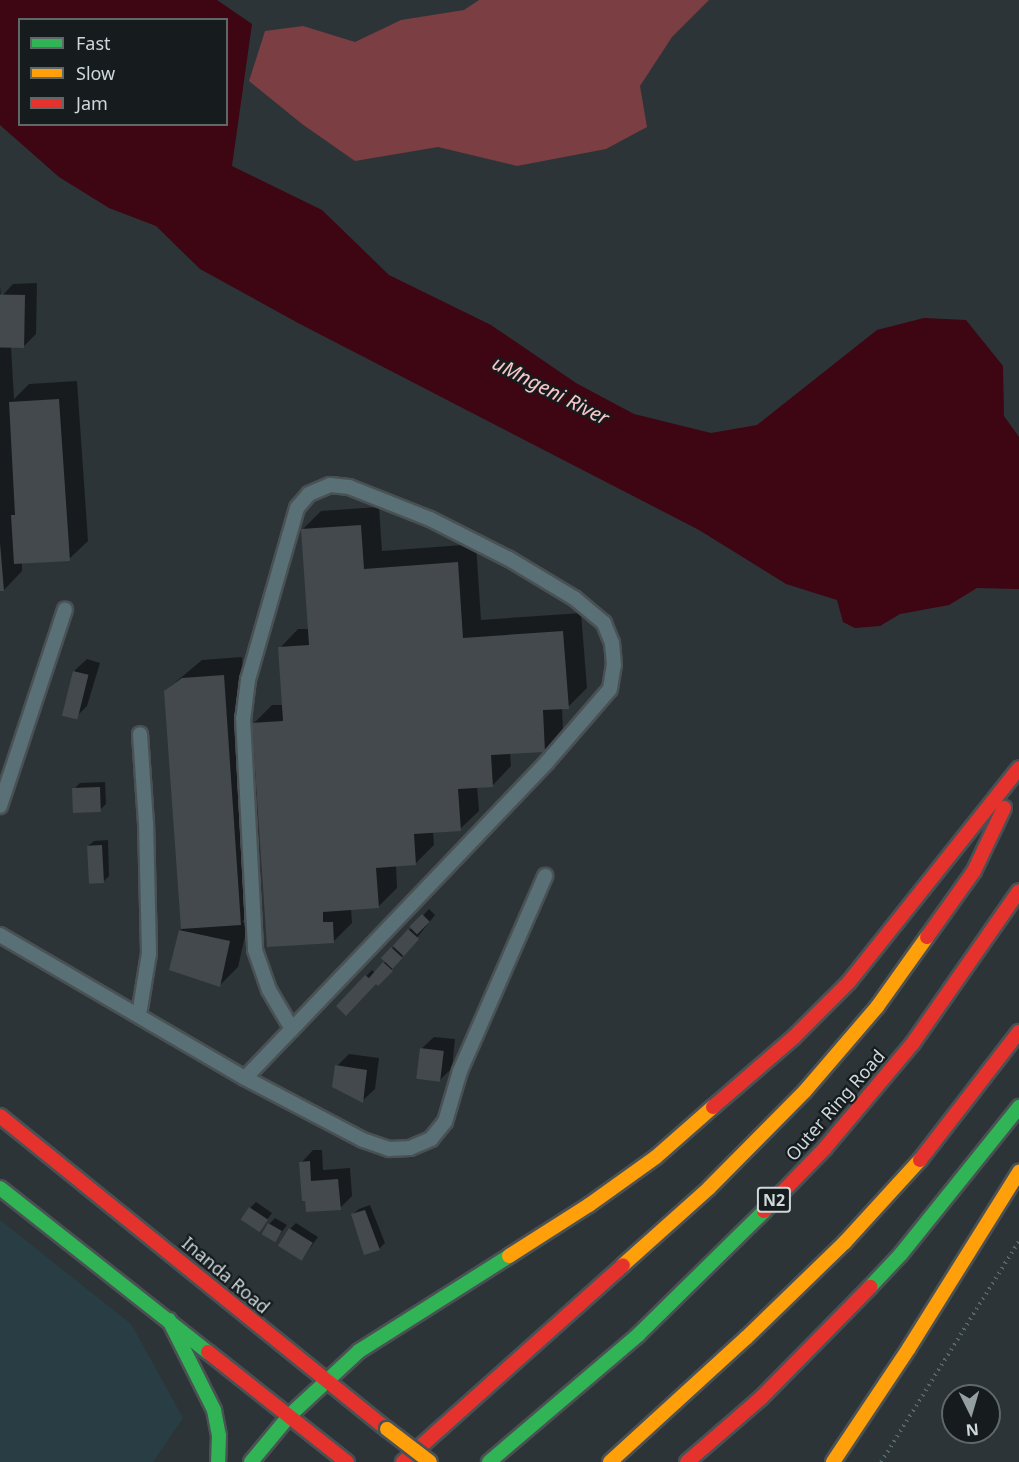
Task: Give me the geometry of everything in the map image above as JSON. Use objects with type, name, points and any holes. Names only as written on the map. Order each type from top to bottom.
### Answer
[{"type":"main road","points":[[251,1462],[290,1415],[327,1378],[359,1351],[579,1212],[656,1157],[794,1037],[849,981],[1019,768]]},
{"type":"main road","points":[[403,1462],[709,1188],[805,1091],[877,1007],[974,871],[1019,777]]},
{"type":"main road","name":"Outer Ring Road","points":[[489,1462],[638,1335],[825,1148],[912,1043],[1017,894]]},
{"type":"main road","points":[[610,1462],[747,1337],[845,1242],[927,1152],[1019,1032]]},
{"type":"main road","points":[[687,1462],[761,1398],[901,1254],[1019,1107]]},
{"type":"main road","name":"Inanda Road","points":[[0,1116],[327,1378],[387,1430],[430,1462]]},
{"type":"main road","points":[[833,1462],[909,1348],[1019,1172]]},
{"type":"main road","points":[[0,1188],[347,1462]]},
{"type":"main road","points":[[169,1320],[214,1410],[219,1436],[218,1462]]},
{"type":"main road","points":[[856,1452],[909,1348]]},
{"type":"lane","points":[[245,1078],[292,1029],[547,762],[610,689],[614,664],[612,643],[604,623],[573,598],[508,559],[430,519],[350,487],[330,485],[309,494],[297,507],[249,680],[243,718],[255,951],[269,990],[292,1029]]},
{"type":"lane","points":[[0,806],[65,609]]},
{"type":"lane","points":[[139,1015],[145,986],[149,932],[146,824],[140,734]]},
{"type":"lane","points":[[0,935],[245,1078],[363,1140],[389,1149],[410,1148],[431,1139],[446,1122],[460,1071],[545,876]]},
{"type":"path","points":[[881,1462],[1019,1242]]},
{"type":"shaded area","points":[[479,0],[709,0],[672,37],[640,86],[647,127],[606,149],[517,166],[438,147],[355,161],[302,124],[249,81],[265,31],[303,26],[355,42],[401,20],[464,10]]},
{"type":"shaded area","points":[[0,1220],[131,1324],[183,1418],[153,1462],[0,1462]]},
{"type":"water","name":"uMngeni River","points":[[0,0],[217,0],[252,24],[232,166],[322,210],[389,275],[491,325],[576,383],[634,414],[711,433],[757,425],[877,330],[924,318],[966,320],[1003,366],[1004,416],[1019,437],[1019,589],[977,588],[949,605],[900,614],[880,626],[855,628],[843,622],[837,600],[786,584],[699,530],[300,324],[200,269],[156,226],[109,208],[59,177],[0,125]]},
{"type":"building","points":[[0,295],[25,295],[24,348],[0,348]]},
{"type":"building","points":[[59,399],[70,561],[14,564],[11,515],[15,515],[9,402]]},
{"type":"building","points":[[361,525],[364,569],[458,562],[463,638],[563,631],[569,709],[543,710],[545,752],[491,755],[493,787],[458,789],[461,831],[414,834],[416,865],[376,868],[379,908],[323,912],[323,922],[333,922],[334,943],[267,947],[252,723],[283,721],[278,647],[309,645],[301,529]]},
{"type":"building","points":[[0,543],[4,591],[0,591]]},
{"type":"building","points":[[73,671],[89,675],[77,720],[62,716]]},
{"type":"building","points":[[224,675],[241,925],[181,929],[164,691],[182,678]]},
{"type":"building","points":[[100,787],[101,812],[73,813],[72,788]]},
{"type":"building","points":[[102,845],[104,883],[89,884],[87,846]]},
{"type":"building","points":[[422,914],[430,922],[417,935],[409,927]]},
{"type":"building","points":[[408,929],[419,939],[404,956],[393,946]]},
{"type":"building","points":[[179,930],[230,941],[220,987],[169,970]]},
{"type":"building","points":[[391,947],[403,958],[392,969],[381,958]]},
{"type":"building","points":[[383,962],[393,971],[378,986],[376,984],[346,1016],[336,1006],[365,975],[369,978]]},
{"type":"building","points":[[420,1048],[444,1051],[440,1082],[416,1079]]},
{"type":"building","points":[[335,1065],[367,1070],[363,1103],[332,1087]]},
{"type":"building","points":[[310,1161],[311,1181],[338,1179],[341,1210],[306,1212],[305,1201],[302,1201],[299,1162]]},
{"type":"building","points":[[249,1207],[268,1220],[260,1232],[241,1219]]},
{"type":"building","points":[[365,1210],[380,1250],[364,1255],[351,1214]]},
{"type":"building","points":[[268,1223],[282,1231],[275,1242],[262,1234]]},
{"type":"building","points":[[289,1228],[313,1243],[302,1261],[278,1246]]},
{"type":"traffic: fast","points":[[870,1287],[901,1254],[1019,1107]]},
{"type":"traffic: fast","points":[[0,1188],[208,1352]]},
{"type":"traffic: fast","points":[[489,1462],[638,1335],[764,1211]]},
{"type":"traffic: fast","points":[[251,1462],[290,1415],[359,1351],[509,1256]]},
{"type":"traffic: fast","points":[[169,1320],[214,1410],[219,1436],[218,1462]]},
{"type":"traffic: slow","points":[[623,1265],[709,1188],[805,1091],[877,1007],[927,937]]},
{"type":"traffic: slow","points":[[509,1256],[589,1205],[656,1157],[713,1107]]},
{"type":"traffic: slow","points":[[610,1462],[747,1337],[845,1242],[920,1160]]},
{"type":"traffic: slow","points":[[833,1462],[909,1348],[1019,1172]]},
{"type":"traffic: slow","points":[[387,1429],[430,1462]]},
{"type":"traffic: jam","points":[[713,1107],[794,1037],[849,982],[1019,768]]},
{"type":"traffic: jam","points":[[927,937],[974,871],[1004,808]]},
{"type":"traffic: jam","points":[[764,1211],[825,1148],[913,1043],[1019,891]]},
{"type":"traffic: jam","points":[[920,1160],[1019,1032]]},
{"type":"traffic: jam","points":[[0,1116],[387,1429]]},
{"type":"traffic: jam","points":[[403,1462],[623,1265]]},
{"type":"traffic: jam","points":[[687,1462],[761,1398],[870,1287]]},
{"type":"traffic: jam","points":[[208,1352],[347,1462]]}]
